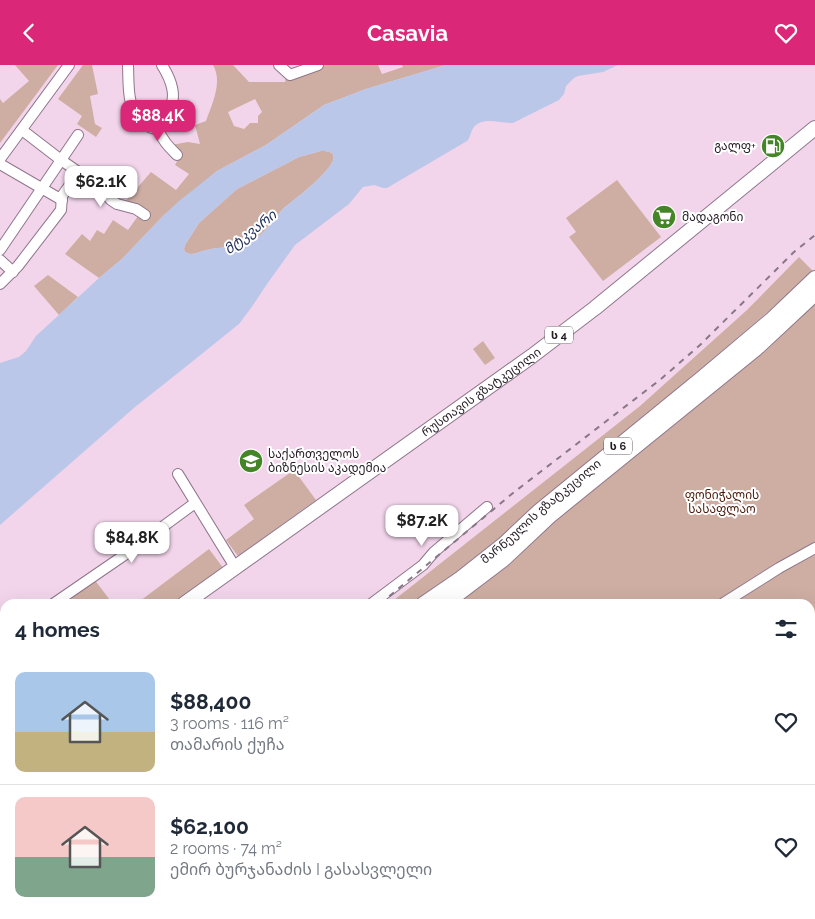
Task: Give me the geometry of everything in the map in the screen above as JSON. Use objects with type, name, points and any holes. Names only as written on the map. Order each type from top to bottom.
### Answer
[{"type":"highway","name":"რუსთავის გზატკეცილი","points":[[191,599],[532,356],[595,308],[815,128]]},
{"type":"highway","name":"მარნეულის გზატკეცილი","points":[[765,333],[815,278]]},
{"type":"highway","name":"მარნეულის გზატკეცილი","points":[[430,599],[461,578],[496,550],[538,512],[702,378],[815,295]]},
{"type":"highway","name":"მარნეულის გზატკეცილი","points":[[452,599],[503,560],[551,515],[752,343]]},
{"type":"street","points":[[0,159],[68,65]]},
{"type":"street","points":[[128,65],[129,99],[132,109],[147,126],[158,129],[163,126],[169,115],[174,95],[172,83],[162,65]]},
{"type":"street","points":[[279,65],[290,75],[318,65]]},
{"type":"street","points":[[158,129],[165,143],[177,155]]},
{"type":"street","points":[[22,130],[100,187],[111,200],[117,204],[136,209],[144,215]]},
{"type":"street","points":[[0,251],[78,135]]},
{"type":"street","points":[[0,164],[62,200]]},
{"type":"street","points":[[0,284],[12,272],[61,209],[62,196],[79,172]]},
{"type":"street","points":[[0,260],[12,272]]},
{"type":"street","points":[[178,474],[236,567]]},
{"type":"street","points":[[60,599],[195,503]]},
{"type":"street","points":[[378,599],[422,565],[434,552],[487,507]]},
{"type":"street","points":[[730,599],[815,548]]},
{"type":"green space","points":[[15,65],[58,65],[0,143],[0,99],[3,103],[29,81]]},
{"type":"green space","points":[[83,65],[92,65],[98,94],[90,96],[95,124],[102,128],[96,137],[77,124],[82,116],[58,99]]},
{"type":"green space","points":[[213,65],[233,65],[249,82],[285,82],[286,77],[325,65],[378,65],[382,74],[403,67],[402,65],[446,65],[366,89],[324,105],[266,145],[217,171],[164,215],[122,259],[99,278],[65,254],[82,234],[90,241],[97,230],[104,234],[113,220],[128,230],[138,216],[124,203],[151,172],[176,190],[189,174],[175,165],[179,158],[171,145],[188,142],[200,144],[195,125],[206,121],[216,93],[216,72]],"holes":[[[255,99],[262,112],[258,116],[258,123],[250,123],[244,129],[234,126],[228,112]]]},
{"type":"green space","points":[[321,151],[331,153],[334,159],[329,167],[321,177],[284,208],[257,238],[237,246],[211,249],[192,254],[185,252],[185,245],[199,223],[237,189],[299,157]]},
{"type":"green space","points":[[617,180],[661,237],[603,281],[569,237],[576,232],[566,218]]},
{"type":"green space","points":[[799,257],[814,272],[487,551],[420,599],[395,599],[640,406],[747,310]]},
{"type":"green space","points":[[48,275],[78,297],[59,315],[34,286]]},
{"type":"green space","name":"ფონიჭალის სასაფლაო","points":[[815,300],[815,599],[458,599]]},
{"type":"green space","points":[[483,341],[495,358],[485,365],[473,349]]},
{"type":"green space","points":[[294,470],[316,500],[238,556],[226,540],[254,519],[244,505]]},
{"type":"green space","points":[[209,549],[224,569],[182,599],[143,599]]},
{"type":"green space","points":[[94,579],[109,599],[67,599]]},
{"type":"water","points":[[446,65],[618,65],[603,72],[574,78],[566,86],[564,94],[559,100],[513,123],[488,121],[478,124],[474,127],[467,141],[387,188],[374,185],[363,187],[349,204],[295,245],[239,324],[135,407],[0,525],[0,363],[19,357],[26,351],[36,336],[122,259],[164,215],[217,171],[266,145],[324,105],[366,89]],"holes":[[[321,151],[331,153],[334,159],[321,177],[284,208],[257,238],[237,246],[211,249],[192,254],[185,252],[185,245],[199,223],[237,189],[299,157]]]},
{"type":"railway","points":[[386,599],[513,493],[661,379],[700,345],[794,252],[815,235]]},
{"type":"place","name":"გალფ+","points":[[773,146]]},
{"type":"place","name":"მადაგონი","points":[[664,217]]},
{"type":"place","name":"საქართველოს ბიზნესის აკადემია","points":[[251,461]]},
{"type":"water label","name":"მტკვარი","points":[[250,232]]}]
